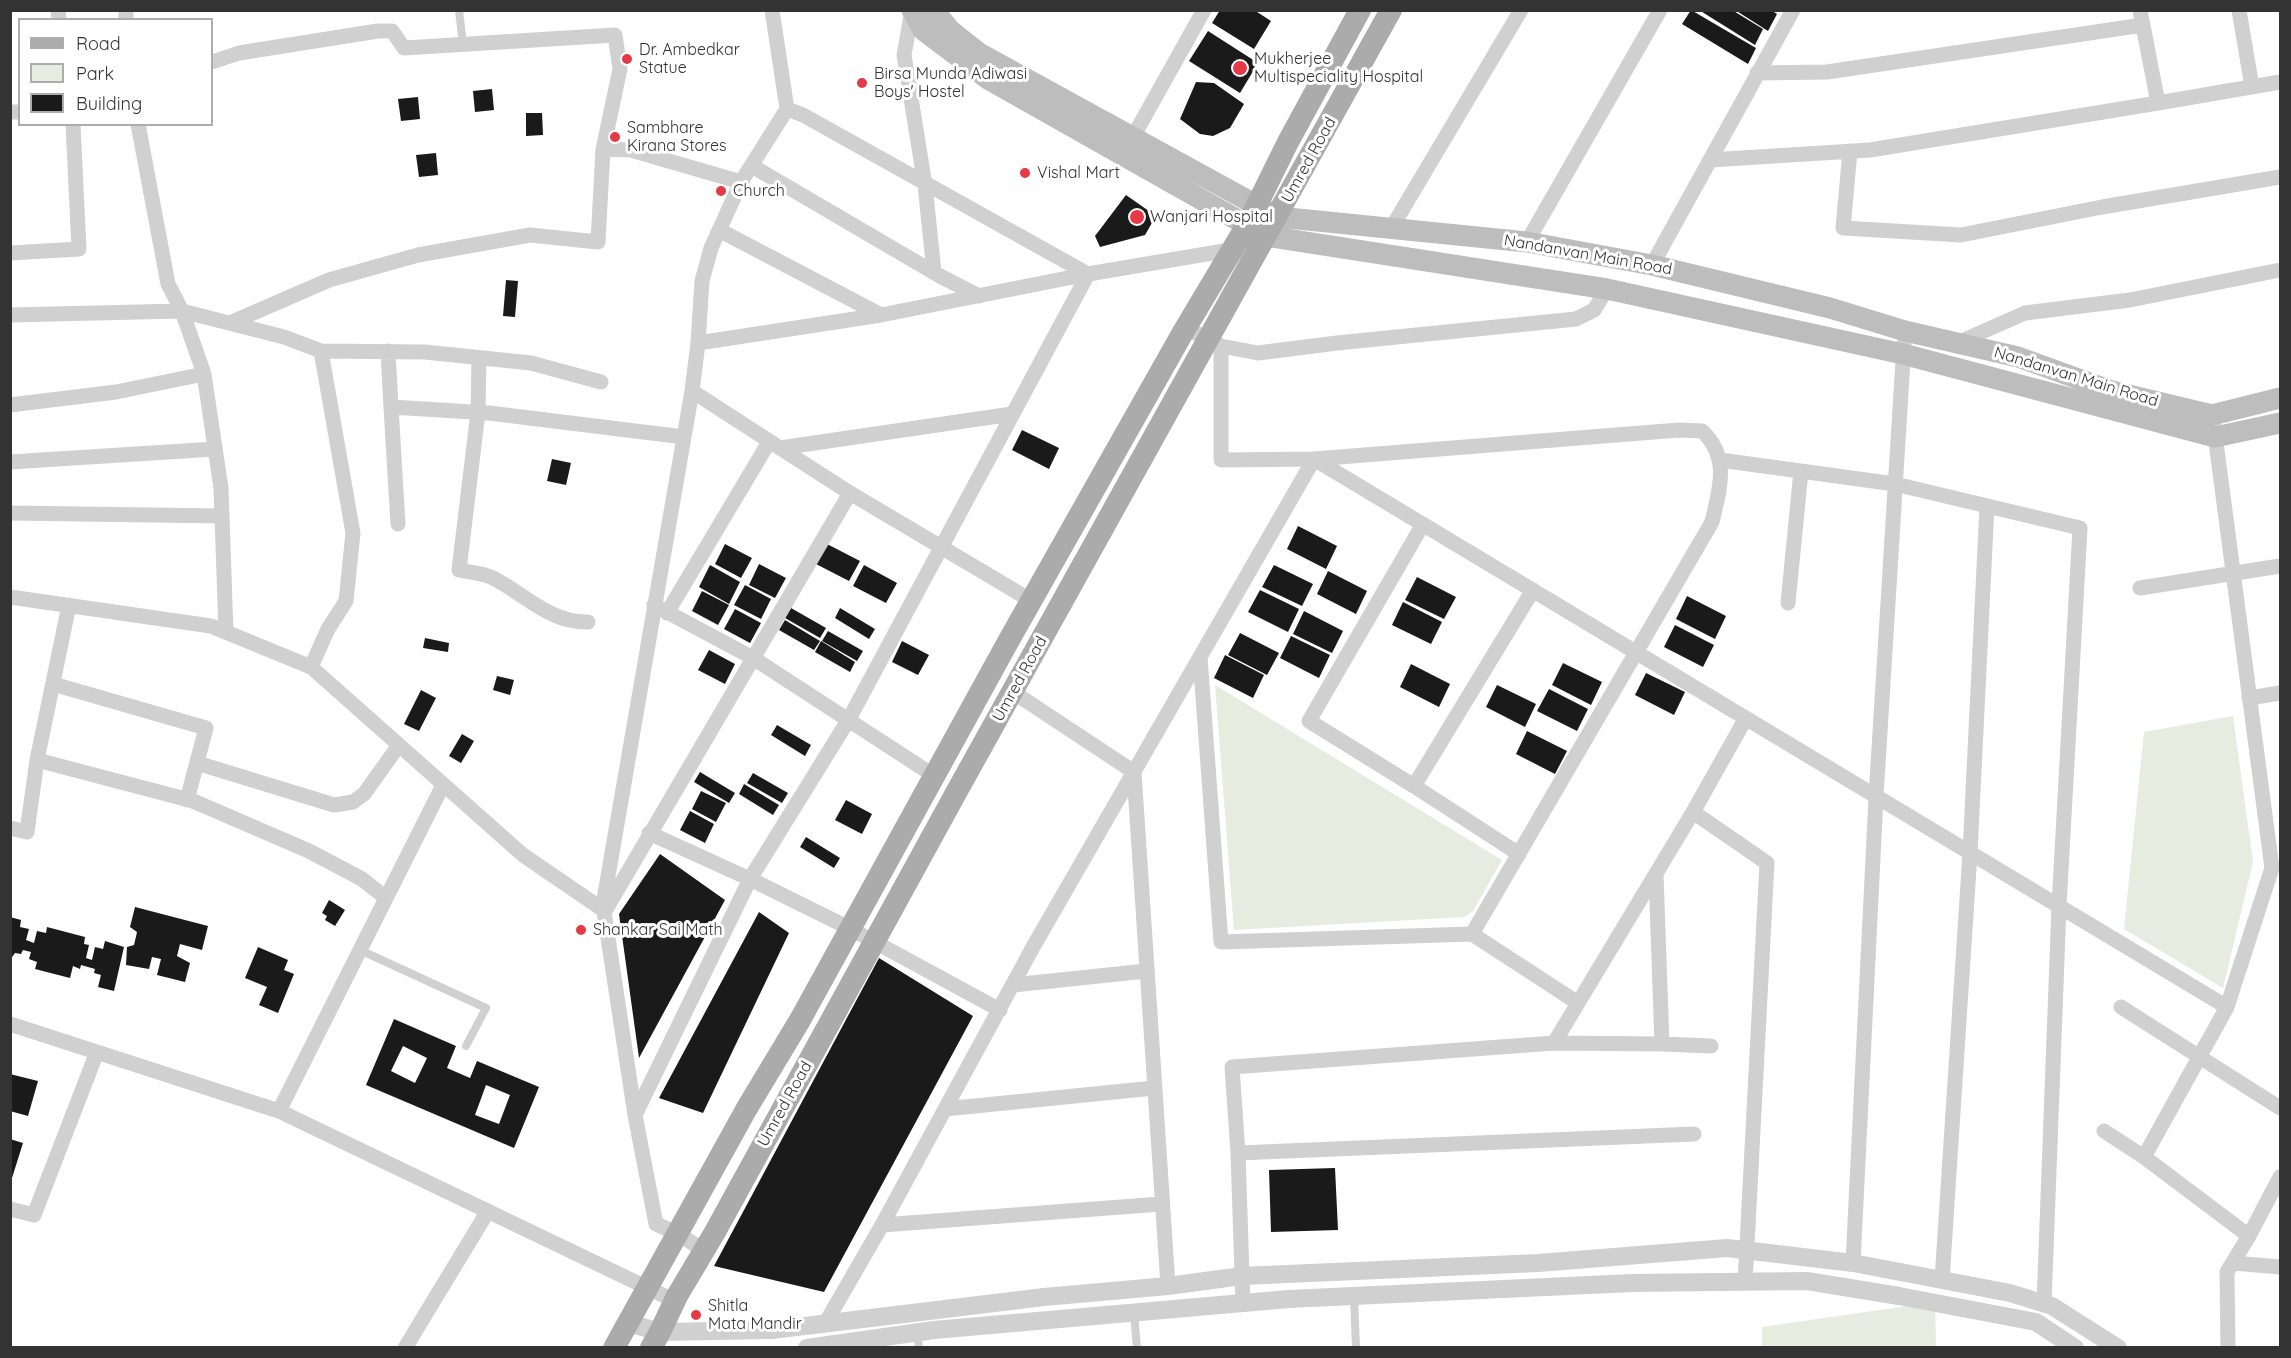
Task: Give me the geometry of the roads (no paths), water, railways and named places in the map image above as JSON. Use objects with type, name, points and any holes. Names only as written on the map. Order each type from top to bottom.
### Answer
[{"type":"main road","points":[[912,10],[923,30],[988,79],[1251,215]]},
{"type":"main road","name":"Nandanvan Main Road","points":[[934,10],[950,30],[979,53],[1132,137],[1251,215],[1272,226],[1392,227],[1527,242],[1652,265],[1830,308],[1905,332],[2018,357],[2112,391],[2212,415],[2280,399]]},
{"type":"main road","points":[[618,1347],[647,1288],[800,1020],[1032,601],[1251,215],[1360,10]]},
{"type":"main road","name":"Umred Road","points":[[656,1340],[675,1301],[1013,692],[1214,343],[1251,263],[1391,10]]},
{"type":"main road","points":[[1272,226],[1607,289],[1903,354],[2215,437],[2280,423]]},
{"type":"main road","points":[[730,1140],[757,1155]]},
{"type":"street","points":[[704,1251],[679,1234],[656,1224],[635,1115],[603,905],[661,609],[698,343],[702,281],[711,248],[741,182],[787,109],[772,10]]},
{"type":"street","points":[[912,10],[904,55],[925,184],[934,272]]},
{"type":"street","points":[[1132,137],[1204,10]]},
{"type":"street","points":[[1392,227],[1521,10]]},
{"type":"street","points":[[1527,242],[1660,10]]},
{"type":"street","points":[[1652,265],[1793,10]]},
{"type":"street","points":[[2239,10],[2252,87]]},
{"type":"street","points":[[1757,73],[1827,72],[2142,18],[2158,103]]},
{"type":"street","points":[[213,62],[238,54],[378,31],[392,32],[404,48],[615,35],[620,69],[603,148],[598,242],[530,235],[418,255],[329,280],[230,323]]},
{"type":"street","points":[[1710,160],[1870,150],[2280,82]]},
{"type":"street","points":[[787,109],[803,115],[1088,274]]},
{"type":"street","points":[[10,253],[79,249],[74,126]]},
{"type":"street","points":[[138,126],[168,284],[182,311],[204,374],[222,516],[226,632]]},
{"type":"street","points":[[603,148],[631,150],[741,182]]},
{"type":"street","points":[[1850,151],[1843,228],[1961,235],[2102,207],[2280,177]]},
{"type":"street","points":[[752,166],[979,296]]},
{"type":"street","points":[[719,230],[881,315]]},
{"type":"street","points":[[698,343],[881,315],[1088,274],[1230,250],[1251,263]]},
{"type":"street","points":[[1957,343],[2025,313],[2130,300],[2280,270]]},
{"type":"street","points":[[635,1115],[750,879],[849,719],[1088,274]]},
{"type":"street","points":[[1186,328],[1214,343],[1258,353],[1576,319],[1594,310],[1607,289]]},
{"type":"street","points":[[10,315],[182,311],[284,337],[321,351],[425,352],[531,363],[601,382]]},
{"type":"street","points":[[1853,1263],[1876,797],[1905,332]]},
{"type":"street","points":[[1214,343],[1221,460],[1314,459],[1679,430],[1702,431],[1711,439],[1720,460],[1721,483],[1712,522],[1472,934]]},
{"type":"street","points":[[311,667],[328,629],[346,601],[353,532],[321,351]]},
{"type":"street","points":[[388,351],[398,524]]},
{"type":"street","points":[[479,358],[478,412],[459,570],[490,577],[556,617],[588,622]]},
{"type":"street","points":[[10,405],[116,392],[204,374]]},
{"type":"street","points":[[692,391],[850,493],[1032,601]]},
{"type":"street","points":[[391,407],[478,412],[684,437]]},
{"type":"street","points":[[661,609],[774,445],[1012,414]]},
{"type":"street","points":[[2144,1157],[2227,1007],[2272,868],[2212,415]]},
{"type":"street","points":[[10,462],[215,449]]},
{"type":"street","points":[[1314,459],[2227,1007]]},
{"type":"street","points":[[826,1322],[882,1225],[1013,985],[1314,459]]},
{"type":"street","points":[[1720,460],[1895,484],[2080,528],[2059,906],[2044,1304]]},
{"type":"street","points":[[1788,603],[1801,471]]},
{"type":"street","points":[[605,911],[850,493]]},
{"type":"street","points":[[1942,1280],[1970,853],[1987,506]]},
{"type":"street","points":[[10,513],[222,516]]},
{"type":"street","points":[[1423,524],[1309,721],[1519,854]]},
{"type":"street","points":[[2140,588],[2280,566]]},
{"type":"street","points":[[1414,786],[1533,590]]},
{"type":"street","points":[[10,597],[211,626],[311,667],[523,855],[605,911]]},
{"type":"street","points":[[10,828],[27,832],[37,760],[69,605]]},
{"type":"street","points":[[661,609],[753,658],[936,777]]},
{"type":"street","points":[[1200,657],[1221,942],[1472,934],[1578,1003]]},
{"type":"street","points":[[53,684],[206,728],[187,800]]},
{"type":"street","points":[[1013,692],[1134,772]]},
{"type":"street","points":[[2249,698],[2280,693]]},
{"type":"street","points":[[1554,1043],[1693,812],[1746,718]]},
{"type":"street","points":[[197,763],[334,805],[353,802],[364,794],[399,745]]},
{"type":"street","points":[[37,760],[187,800],[309,851],[362,879],[386,898]]},
{"type":"street","points":[[1134,772],[1168,1286]]},
{"type":"street","points":[[279,1111],[443,785]]},
{"type":"street","points":[[1693,812],[1767,863],[1745,1282]]},
{"type":"street","points":[[649,833],[750,879],[875,941],[1000,1010]]},
{"type":"street","points":[[1656,873],[1662,1044]]},
{"type":"street","points":[[1013,985],[1146,970]]},
{"type":"street","points":[[2121,1007],[2280,1108]]},
{"type":"street","points":[[10,1024],[279,1111],[675,1301]]},
{"type":"street","points":[[1244,1304],[1232,1067],[1554,1043],[1712,1046]]},
{"type":"street","points":[[10,1209],[34,1215],[97,1052]]},
{"type":"street","points":[[945,1109],[1154,1088]]},
{"type":"street","points":[[2103,1131],[2144,1157],[2249,1236]]},
{"type":"street","points":[[1238,1153],[1694,1134]]},
{"type":"street","points":[[2228,1347],[2227,1272],[2280,1177]]},
{"type":"street","points":[[882,1225],[1161,1204]]},
{"type":"street","points":[[405,1347],[488,1211]]},
{"type":"street","points":[[628,1323],[656,1340],[772,1330],[1242,1276],[1538,1263],[1727,1248],[1853,1263],[2010,1293],[2052,1306],[2118,1347]]},
{"type":"street","points":[[2233,1263],[2280,1267]]},
{"type":"street","points":[[807,1347],[918,1340],[1134,1313],[1244,1304],[1632,1283],[1807,1281],[2025,1319],[2036,1322],[2075,1347]]},
{"type":"lane","points":[[459,10],[463,45]]},
{"type":"lane","points":[[360,950],[486,1008],[466,1046]]},
{"type":"lane","points":[[1354,1297],[1356,1347]]},
{"type":"lane","points":[[1134,1313],[1137,1347]]},
{"type":"place","name":"Dr. Ambedkar Statue","points":[[627,59]]},
{"type":"place","name":"Mukherjee Multispeciality Hospital","points":[[1240,68]]},
{"type":"place","name":"Birsa Munda Adiwasi Boys' Hostel","points":[[862,83]]},
{"type":"place","name":"Sambhare Kirana Stores","points":[[615,137]]},
{"type":"place","name":"Vishal Mart","points":[[1025,173]]},
{"type":"place","name":"Church","points":[[721,191]]},
{"type":"place","name":"Wanjari Hospital","points":[[1137,217]]},
{"type":"place","name":"Shankar Sai Math","points":[[581,930]]},
{"type":"place","name":"Shitla Mata Mandir","points":[[696,1315]]}]
